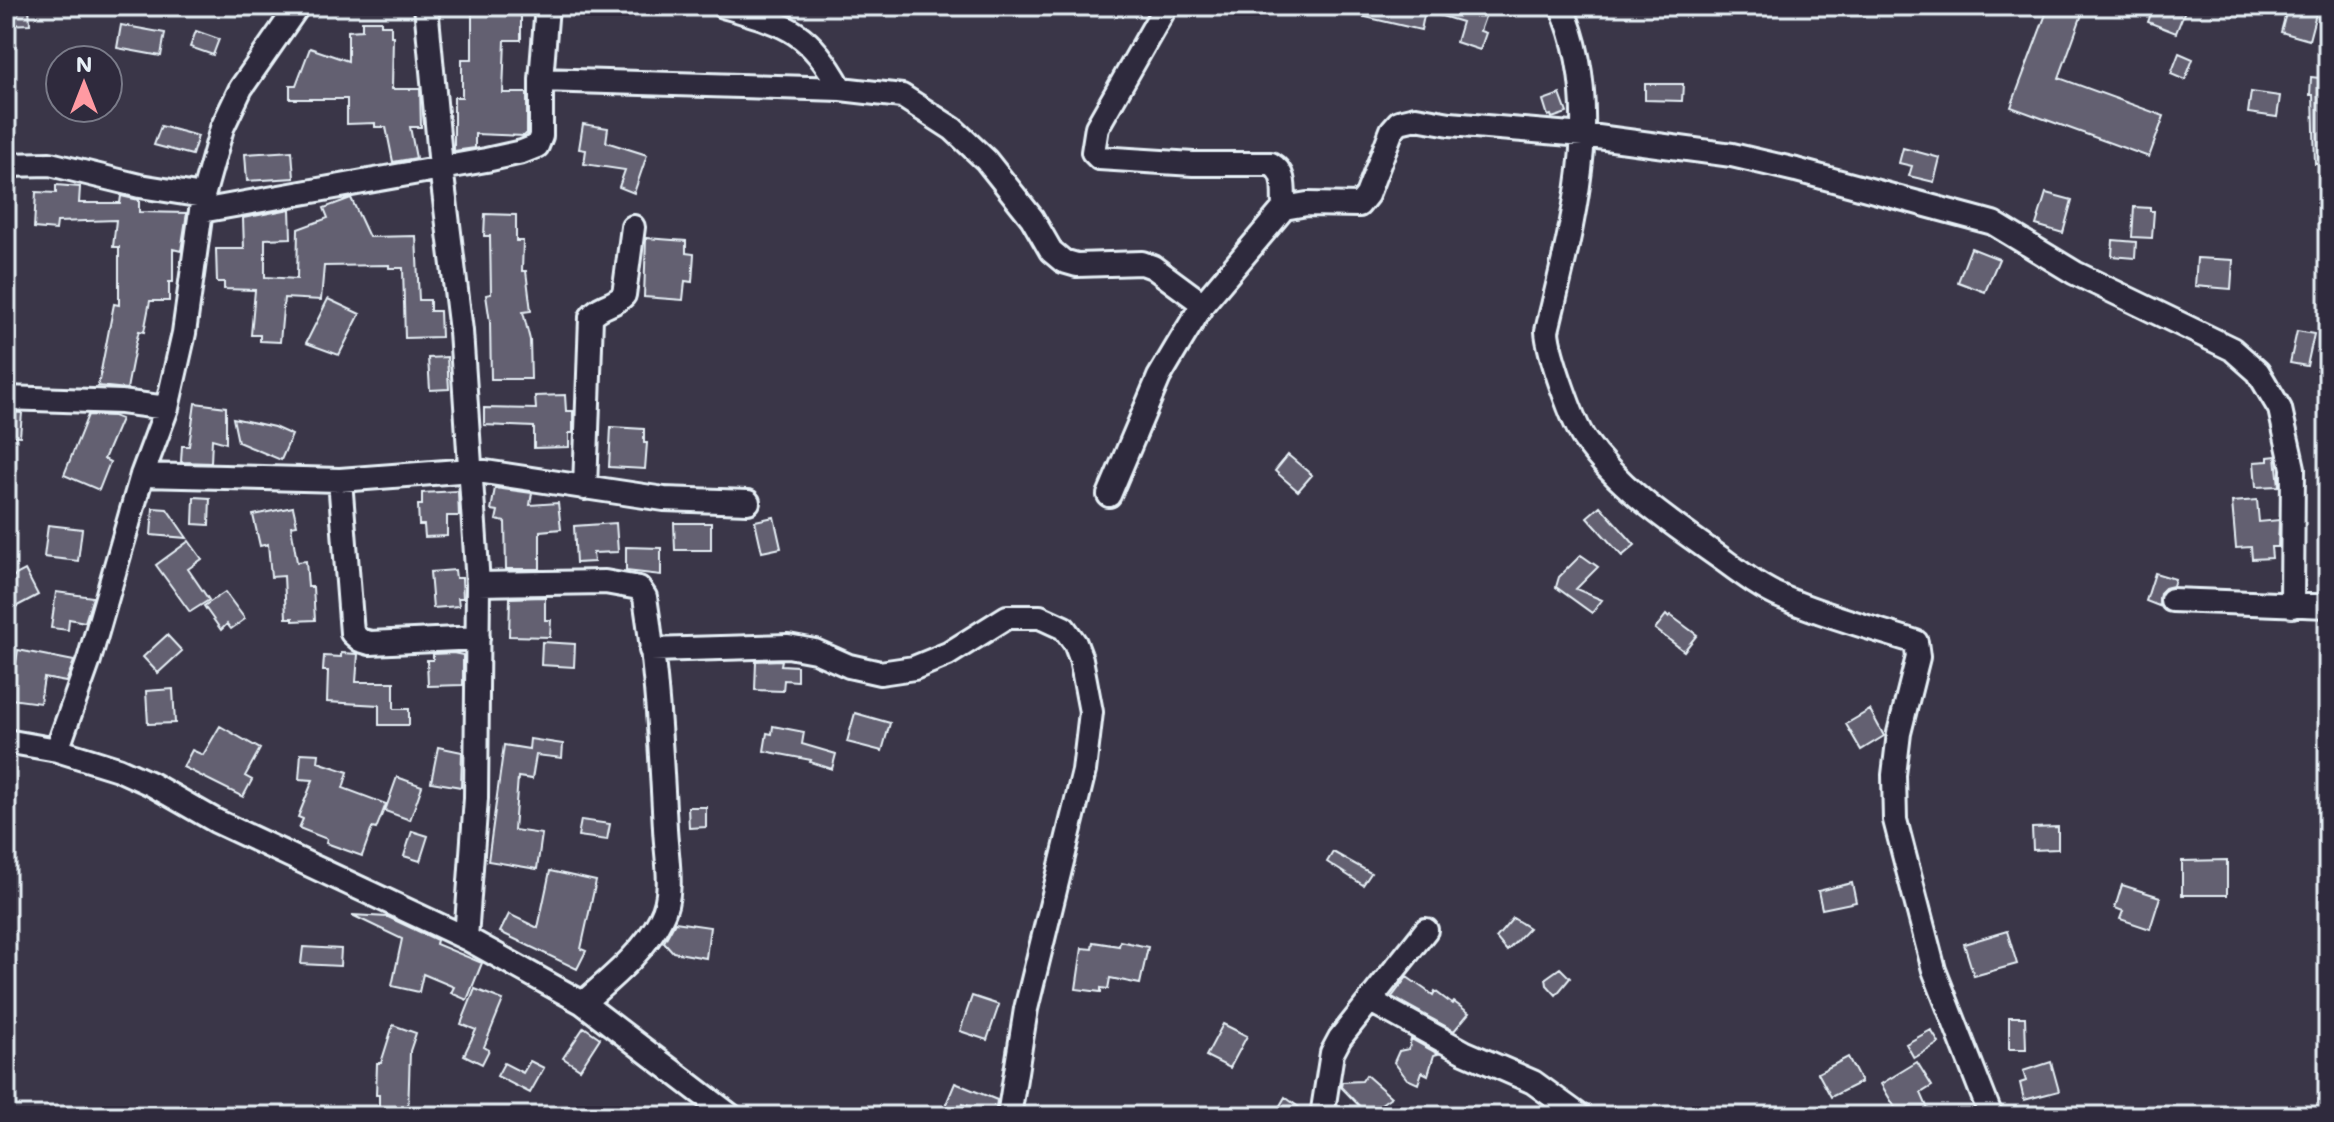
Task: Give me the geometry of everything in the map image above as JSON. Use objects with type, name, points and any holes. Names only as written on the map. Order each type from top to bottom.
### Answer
[{"type":"street","points":[[57,750],[89,660],[142,475],[167,408],[184,333],[202,203],[222,128],[241,88],[298,6]]},
{"type":"street","points":[[426,6],[461,331],[478,584],[476,798],[466,938]]},
{"type":"street","points":[[6,165],[50,164],[202,203],[522,152],[537,146],[541,136],[541,80],[547,6]]},
{"type":"street","points":[[723,6],[775,21],[803,37],[826,62],[841,89]]},
{"type":"street","points":[[1166,6],[1097,127],[1093,152],[1099,158],[1193,164],[1271,164],[1283,176],[1284,208]]},
{"type":"street","points":[[1561,6],[1573,33],[1581,74],[1583,135],[1565,254],[1547,331],[1551,356],[1583,438],[1607,467],[1650,505],[1781,597],[1916,642],[1918,657],[1899,733],[1894,775],[1895,820],[1934,970],[1991,1116]]},
{"type":"street","points":[[541,80],[841,89],[902,96],[953,129],[986,160],[1032,218],[1051,251],[1063,261],[1077,265],[1142,263],[1153,267],[1203,304]]},
{"type":"street","points":[[1109,495],[1159,377],[1203,304],[1284,208],[1307,204],[1359,205],[1367,195],[1392,130],[1406,119],[1583,135],[1732,155],[1993,223],[2075,273],[2232,349],[2258,372],[2280,409],[2293,468],[2292,606]]},
{"type":"street","points":[[585,488],[591,317],[596,310],[616,303],[624,295],[633,227]]},
{"type":"street","points":[[6,398],[121,402],[167,408]]},
{"type":"street","points":[[142,475],[340,480],[472,470],[664,499],[748,502]]},
{"type":"street","points":[[340,480],[352,633],[370,643],[478,638]]},
{"type":"street","points":[[478,584],[605,582],[639,588],[645,597],[660,725],[669,879],[666,904],[661,919],[639,947],[583,1003]]},
{"type":"street","points":[[2172,600],[2328,606]]},
{"type":"street","points":[[651,650],[788,646],[815,651],[849,666],[880,673],[914,668],[948,654],[1007,617],[1040,617],[1064,628],[1075,643],[1081,659],[1091,712],[1084,771],[1026,1009],[1009,1116]]},
{"type":"street","points":[[6,741],[57,750],[118,769],[216,821],[466,938],[583,1003],[731,1116]]},
{"type":"street","points":[[1322,1116],[1332,1053],[1340,1038],[1426,930]]},
{"type":"street","points":[[1371,1001],[1464,1052],[1533,1082],[1580,1116]]},
{"type":"building","points":[[6,6],[29,6],[30,24],[6,25]]},
{"type":"building","points":[[472,6],[521,8],[521,40],[505,40],[503,93],[527,93],[527,133],[524,136],[475,134],[475,148],[454,151],[454,97],[462,97],[462,59],[472,59]]},
{"type":"building","points":[[1345,6],[1489,6],[1480,31],[1486,33],[1480,50],[1456,42],[1462,22],[1425,11],[1421,30],[1344,12]]},
{"type":"building","points":[[2049,6],[2085,6],[2059,78],[2164,116],[2149,157],[2011,107]]},
{"type":"building","points":[[2154,6],[2175,6],[2185,10],[2176,33],[2148,22]]},
{"type":"building","points":[[2288,6],[2318,6],[2309,40],[2281,32]]},
{"type":"building","points":[[362,21],[381,21],[381,25],[391,25],[392,89],[420,89],[421,127],[410,127],[416,158],[393,162],[386,127],[375,127],[375,123],[347,124],[347,99],[290,99],[290,85],[296,85],[310,48],[348,61],[348,31],[362,30]]},
{"type":"building","points":[[121,25],[165,33],[161,56],[124,49],[124,44],[118,44]]},
{"type":"building","points":[[196,31],[219,39],[213,55],[190,47]]},
{"type":"building","points":[[2179,53],[2193,59],[2185,80],[2171,74]]},
{"type":"building","points":[[2311,77],[2328,79],[2328,164],[2315,164]]},
{"type":"building","points":[[1645,84],[1683,84],[1682,101],[1645,100]]},
{"type":"building","points":[[2251,92],[2280,96],[2277,117],[2248,113]]},
{"type":"building","points":[[1560,94],[1567,113],[1552,118],[1548,116],[1543,100]]},
{"type":"building","points":[[583,124],[608,128],[606,142],[647,155],[634,193],[619,187],[625,170],[584,164],[586,150],[579,149]]},
{"type":"building","points":[[161,126],[198,136],[192,155],[154,145]]},
{"type":"building","points":[[1903,148],[1940,158],[1934,182],[1909,176],[1912,166],[1899,163]]},
{"type":"building","points":[[292,151],[294,178],[247,181],[245,154]]},
{"type":"building","points":[[56,185],[80,187],[79,203],[120,203],[121,196],[139,200],[139,212],[187,213],[181,251],[173,249],[173,282],[169,282],[169,301],[150,301],[144,332],[139,331],[136,342],[127,389],[98,386],[114,304],[119,305],[119,247],[113,247],[116,220],[57,222],[56,230],[34,228],[36,192],[56,193]]},
{"type":"building","points":[[2046,193],[2072,200],[2063,233],[2036,225]]},
{"type":"building","points":[[351,198],[369,237],[416,236],[419,300],[430,300],[430,311],[440,311],[441,337],[405,338],[403,268],[389,268],[389,265],[324,266],[321,300],[284,298],[280,342],[260,341],[260,335],[251,335],[255,290],[224,289],[224,282],[217,282],[216,249],[244,249],[243,218],[290,209],[291,238],[265,239],[265,277],[297,279],[298,229],[328,218],[324,208]]},
{"type":"building","points":[[2134,207],[2154,211],[2152,238],[2132,237]]},
{"type":"building","points":[[485,214],[516,215],[516,241],[523,241],[522,271],[526,271],[531,311],[523,312],[530,340],[531,379],[491,379],[486,295],[491,294],[490,236],[484,236]]},
{"type":"building","points":[[646,238],[686,241],[686,253],[694,254],[692,282],[685,281],[683,300],[644,297]]},
{"type":"building","points":[[2113,240],[2136,242],[2135,258],[2112,256]]},
{"type":"building","points":[[1971,248],[1999,259],[1985,292],[1958,282]]},
{"type":"building","points":[[2197,258],[2233,260],[2231,289],[2195,286]]},
{"type":"building","points":[[328,299],[360,314],[339,355],[306,343]]},
{"type":"building","points":[[2297,331],[2314,334],[2307,366],[2290,363]]},
{"type":"building","points":[[447,357],[449,389],[430,390],[428,358]]},
{"type":"building","points":[[565,395],[566,411],[573,411],[573,433],[569,433],[569,447],[534,448],[534,427],[484,425],[484,408],[536,409],[535,396]]},
{"type":"building","points":[[195,403],[226,407],[226,443],[212,439],[211,463],[181,462],[182,446],[189,446]]},
{"type":"building","points":[[6,412],[22,413],[20,436],[6,435]]},
{"type":"building","points":[[88,415],[121,419],[104,459],[110,462],[99,490],[64,475]]},
{"type":"building","points":[[233,418],[274,427],[292,435],[281,460],[238,442]]},
{"type":"building","points":[[611,427],[644,429],[644,443],[647,443],[645,469],[609,467]]},
{"type":"building","points":[[1288,455],[1312,475],[1298,491],[1275,471]]},
{"type":"building","points":[[2276,456],[2279,486],[2256,487],[2254,462],[2268,461],[2268,457]]},
{"type":"building","points":[[495,488],[532,493],[530,505],[558,503],[561,529],[540,531],[540,569],[506,569],[505,522],[496,520],[498,511],[491,510]]},
{"type":"building","points":[[458,491],[459,516],[447,516],[447,536],[425,537],[424,525],[419,525],[418,505],[422,505],[422,493]]},
{"type":"building","points":[[194,497],[210,498],[209,525],[193,524]]},
{"type":"building","points":[[2257,500],[2259,522],[2279,520],[2278,547],[2271,547],[2272,558],[2252,559],[2251,547],[2236,548],[2232,502]]},
{"type":"building","points":[[1600,506],[1635,545],[1622,556],[1587,517]]},
{"type":"building","points":[[293,507],[297,525],[291,526],[297,562],[306,561],[308,587],[313,587],[315,620],[293,621],[293,618],[286,618],[284,576],[271,577],[268,544],[260,546],[253,515]]},
{"type":"building","points":[[153,508],[167,509],[187,538],[151,535]]},
{"type":"building","points":[[774,517],[781,548],[762,552],[755,521]]},
{"type":"building","points":[[616,523],[618,552],[593,553],[594,562],[576,563],[574,526]]},
{"type":"building","points":[[674,523],[711,523],[711,550],[675,550]]},
{"type":"building","points":[[48,525],[82,529],[78,561],[44,557]]},
{"type":"building","points":[[189,541],[202,559],[188,569],[209,600],[190,612],[156,565]]},
{"type":"building","points":[[626,547],[661,548],[661,575],[626,571]]},
{"type":"building","points":[[1581,555],[1598,567],[1576,589],[1602,600],[1592,613],[1556,587],[1559,577]]},
{"type":"building","points":[[25,570],[38,595],[6,612],[6,580]]},
{"type":"building","points":[[455,570],[456,578],[462,578],[463,598],[458,598],[459,606],[433,608],[430,572]]},
{"type":"building","points":[[2155,573],[2175,579],[2173,586],[2160,593],[2159,606],[2146,601]]},
{"type":"building","points":[[56,592],[93,597],[85,622],[69,619],[68,630],[51,628]]},
{"type":"building","points":[[225,592],[245,619],[231,629],[227,624],[221,630],[204,606]]},
{"type":"building","points":[[545,597],[545,620],[551,620],[550,637],[509,636],[510,598]]},
{"type":"building","points":[[1666,615],[1697,635],[1684,651],[1655,629]]},
{"type":"building","points":[[167,635],[182,651],[158,673],[143,657]]},
{"type":"building","points":[[542,642],[575,644],[574,667],[541,665]]},
{"type":"building","points":[[18,650],[74,661],[66,682],[44,678],[40,703],[10,699]]},
{"type":"building","points":[[341,653],[358,654],[356,682],[394,682],[394,709],[409,709],[409,725],[379,725],[379,705],[327,702],[328,671],[323,671],[324,656],[341,657]]},
{"type":"building","points":[[433,654],[463,655],[463,685],[428,686],[427,660],[433,660]]},
{"type":"building","points":[[782,660],[781,665],[797,666],[797,681],[784,680],[783,691],[755,690],[756,661]]},
{"type":"building","points":[[173,689],[175,723],[148,724],[146,691]]},
{"type":"building","points":[[1870,710],[1884,736],[1861,750],[1846,724]]},
{"type":"building","points":[[855,713],[890,723],[882,751],[847,742]]},
{"type":"building","points":[[220,726],[260,749],[245,776],[252,780],[243,797],[183,767],[192,750],[203,755]]},
{"type":"building","points":[[773,726],[804,732],[802,744],[836,754],[832,769],[811,760],[764,751],[767,733],[772,734]]},
{"type":"building","points":[[530,739],[563,744],[562,758],[536,755],[532,779],[518,777],[514,830],[542,834],[537,869],[488,861],[504,745],[529,749]]},
{"type":"building","points":[[438,747],[462,752],[461,787],[431,782]]},
{"type":"building","points":[[301,753],[319,754],[318,762],[348,772],[343,788],[386,804],[376,829],[372,828],[362,856],[326,843],[327,839],[299,828],[303,819],[298,817],[313,780],[299,779]]},
{"type":"building","points":[[397,777],[422,786],[410,820],[385,811]]},
{"type":"building","points":[[688,807],[706,807],[706,827],[689,828]]},
{"type":"building","points":[[581,820],[610,824],[607,840],[578,836]]},
{"type":"building","points":[[2058,827],[2058,849],[2033,850],[2032,828]]},
{"type":"building","points":[[412,831],[428,836],[420,861],[404,856]]},
{"type":"building","points":[[1333,852],[1371,873],[1363,885],[1327,862]]},
{"type":"building","points":[[2227,860],[2227,895],[2182,895],[2182,861]]},
{"type":"building","points":[[550,871],[596,881],[581,949],[586,951],[577,969],[500,932],[509,914],[538,928]]},
{"type":"building","points":[[1852,883],[1856,902],[1822,909],[1818,891]]},
{"type":"building","points":[[2122,885],[2160,897],[2150,929],[2120,919],[2123,911],[2115,908]]},
{"type":"building","points":[[352,915],[388,917],[437,940],[436,944],[482,963],[467,1000],[451,993],[454,987],[423,974],[419,992],[392,986],[402,939]]},
{"type":"building","points":[[1513,918],[1529,928],[1507,951],[1496,938]]},
{"type":"building","points":[[675,922],[710,927],[706,958],[673,952],[664,942]]},
{"type":"building","points":[[2007,931],[2017,964],[1974,976],[1964,944]]},
{"type":"building","points":[[1120,941],[1148,947],[1140,984],[1110,978],[1108,989],[1101,988],[1101,992],[1076,989],[1082,948],[1092,949],[1093,942],[1119,946]]},
{"type":"building","points":[[303,947],[341,949],[340,966],[301,964]]},
{"type":"building","points":[[1560,968],[1570,978],[1556,995],[1547,985],[1546,978]]},
{"type":"building","points":[[1407,977],[1433,995],[1435,991],[1469,1013],[1454,1031],[1392,997]]},
{"type":"building","points":[[475,989],[503,1000],[484,1047],[489,1050],[482,1064],[464,1055],[476,1030],[461,1024]]},
{"type":"building","points":[[972,996],[999,1005],[987,1040],[960,1031]]},
{"type":"building","points":[[2009,1017],[2025,1017],[2026,1049],[2009,1049]]},
{"type":"building","points":[[1223,1024],[1247,1036],[1230,1068],[1206,1056]]},
{"type":"building","points":[[393,1025],[416,1033],[410,1051],[408,1114],[379,1115],[377,1063],[381,1063]]},
{"type":"building","points":[[584,1027],[600,1038],[580,1069],[563,1058]]},
{"type":"building","points":[[1931,1030],[1939,1043],[1914,1058],[1906,1044]]},
{"type":"building","points":[[1411,1039],[1438,1054],[1434,1055],[1428,1075],[1422,1072],[1418,1084],[1407,1079],[1394,1062],[1399,1051],[1409,1049]]},
{"type":"building","points":[[1848,1057],[1861,1082],[1831,1097],[1818,1073]]},
{"type":"building","points":[[530,1061],[544,1068],[530,1093],[497,1076],[504,1063],[523,1073]]},
{"type":"building","points":[[1917,1062],[1932,1086],[1921,1093],[1931,1116],[1900,1116],[1881,1084]]},
{"type":"building","points":[[2051,1062],[2059,1091],[2024,1100],[2020,1083],[2026,1081],[2023,1071]]},
{"type":"building","points":[[1366,1075],[1391,1097],[1367,1114],[1341,1087],[1342,1082],[1362,1081]]},
{"type":"building","points":[[955,1083],[997,1100],[995,1116],[963,1104],[958,1115],[944,1109]]},
{"type":"building","points":[[1285,1097],[1308,1114],[1308,1116],[1274,1116]]}]
